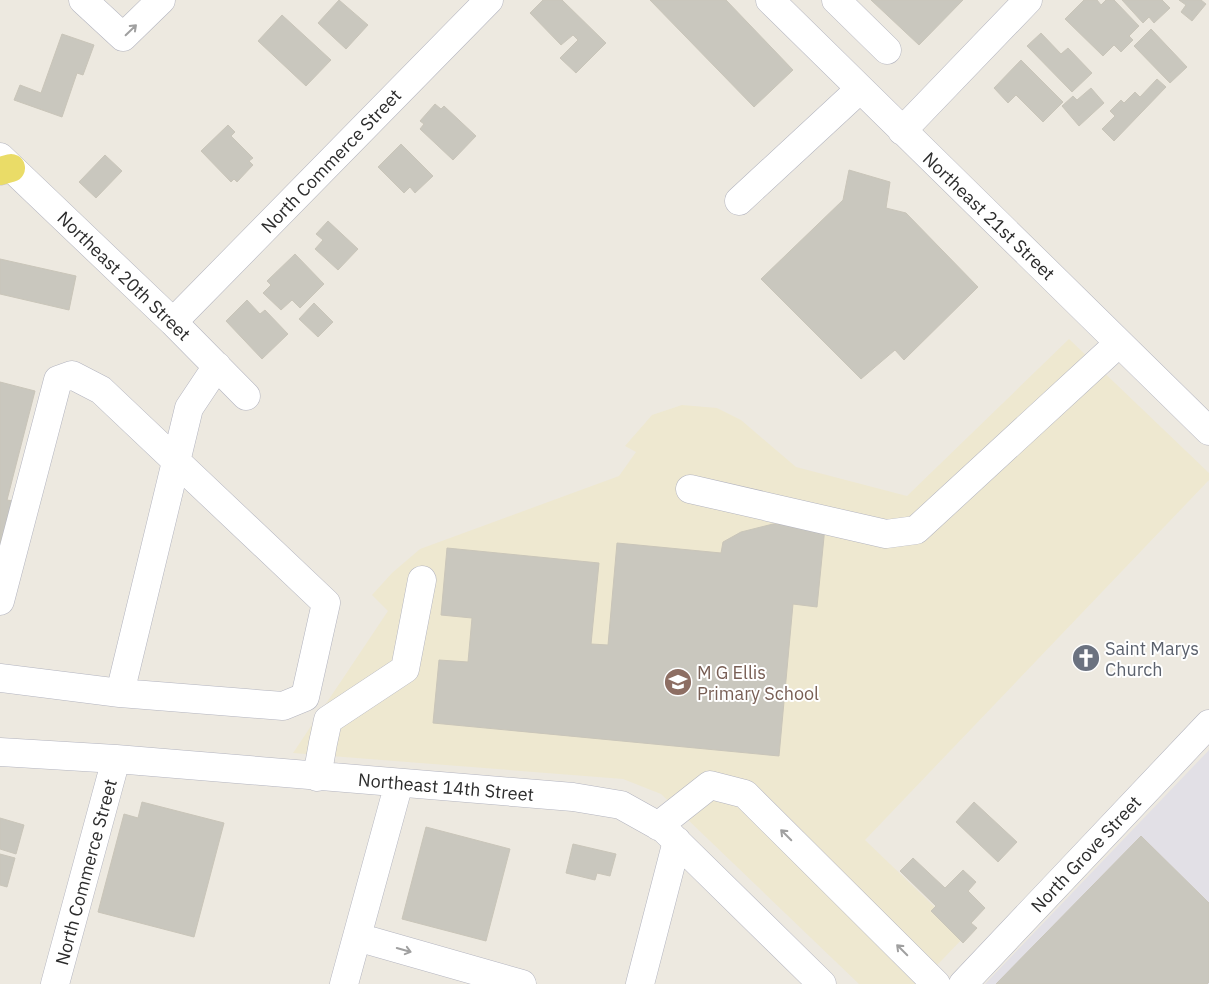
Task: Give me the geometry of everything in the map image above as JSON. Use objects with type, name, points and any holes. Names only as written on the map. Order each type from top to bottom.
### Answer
[{"type":"street","points":[[82,0],[123,37],[161,0]]},
{"type":"street","name":"North Commerce Street","points":[[173,322],[489,0]]},
{"type":"street","points":[[836,0],[887,50]]},
{"type":"street","points":[[902,131],[1028,0]]},
{"type":"street","name":"Northeast 21st Street","points":[[781,4],[902,131],[1209,431]]},
{"type":"street","points":[[738,201],[860,89]]},
{"type":"street","name":"Northeast 20th Street","points":[[4,165],[173,322],[246,396]]},
{"type":"street","points":[[690,489],[886,534],[916,530],[1120,343]]},
{"type":"street","points":[[120,693],[190,408],[217,366]]},
{"type":"street","points":[[0,601],[58,380],[72,375],[100,390],[326,603],[304,697],[283,706],[120,693],[0,678]]},
{"type":"street","points":[[317,777],[322,743],[328,720],[404,669],[422,580]]},
{"type":"street","name":"North Grove Street","points":[[963,984],[1209,724]]},
{"type":"street","name":"Northeast 14th Street","points":[[0,752],[116,759],[399,783],[582,799],[621,805],[667,834],[822,984]]},
{"type":"street","name":"North Commerce Street","points":[[55,984],[116,759]]},
{"type":"street","points":[[344,984],[399,783]]},
{"type":"street","points":[[640,984],[667,834],[710,785],[745,794],[936,984]]},
{"type":"street","points":[[357,937],[522,984]]},
{"type":"shaded area","name":"M G Ellis Primary School","points":[[1069,339],[1209,473],[1209,480],[865,840],[965,936],[919,984],[859,984],[661,794],[623,779],[293,753],[388,611],[372,595],[392,573],[420,549],[619,476],[636,452],[625,446],[652,415],[682,405],[717,408],[741,420],[796,467],[907,496]]},
{"type":"shaded area","points":[[1209,750],[1209,984],[985,984]]},
{"type":"building","points":[[339,0],[368,25],[346,49],[318,23]]},
{"type":"building","points":[[543,0],[562,0],[606,43],[576,73],[560,58],[578,40],[573,35],[561,45],[530,13]]},
{"type":"building","points":[[650,0],[726,0],[793,70],[754,107]]},
{"type":"building","points":[[871,0],[963,0],[919,45]]},
{"type":"building","points":[[1084,0],[1097,0],[1101,5],[1106,0],[1114,0],[1139,26],[1129,36],[1133,40],[1121,52],[1114,45],[1103,56],[1065,19]]},
{"type":"building","points":[[1122,0],[1162,0],[1170,8],[1154,23],[1149,17],[1143,23]]},
{"type":"building","points":[[1179,0],[1201,0],[1206,4],[1192,21],[1181,12],[1186,5]]},
{"type":"building","points":[[282,15],[331,60],[306,86],[258,41]]},
{"type":"building","points":[[1151,29],[1187,67],[1170,83],[1134,46]]},
{"type":"building","points":[[1041,33],[1061,54],[1068,48],[1092,73],[1072,92],[1027,46]]},
{"type":"building","points":[[62,34],[94,45],[83,75],[77,73],[62,117],[14,100],[20,85],[41,93]]},
{"type":"building","points":[[1021,60],[1063,102],[1043,122],[1016,95],[1008,103],[994,88]]},
{"type":"building","points":[[1157,79],[1166,87],[1114,141],[1102,129],[1115,116],[1110,111],[1121,100],[1124,103],[1135,92],[1140,97]]},
{"type":"building","points":[[1091,88],[1104,103],[1079,126],[1062,106],[1073,96],[1077,100]]},
{"type":"building","points":[[435,104],[441,109],[444,106],[476,136],[453,160],[420,129],[424,124],[420,121]]},
{"type":"building","points":[[228,125],[235,132],[231,136],[253,158],[249,161],[253,165],[237,182],[234,179],[231,182],[201,151]]},
{"type":"building","points":[[401,144],[433,176],[415,193],[410,187],[404,193],[378,167]]},
{"type":"building","points":[[105,155],[122,171],[96,198],[79,182]]},
{"type":"building","points":[[849,170],[890,182],[886,208],[906,213],[978,287],[904,360],[895,350],[861,379],[761,279],[843,200]]},
{"type":"building","points":[[328,221],[358,249],[338,270],[315,249],[323,240],[316,234]]},
{"type":"building","points":[[295,254],[324,284],[300,308],[292,300],[281,310],[263,293],[271,285],[267,281]]},
{"type":"building","points":[[0,259],[76,276],[69,310],[0,294]]},
{"type":"building","points":[[247,300],[260,314],[265,310],[288,334],[262,359],[226,321]]},
{"type":"building","points":[[314,303],[333,322],[318,337],[299,319]]},
{"type":"building","points":[[0,382],[35,391],[7,500],[13,501],[0,552]]},
{"type":"building","points":[[773,524],[825,527],[817,607],[793,604],[779,756],[433,723],[439,660],[468,662],[472,618],[441,615],[447,548],[599,563],[591,644],[608,645],[617,543],[721,553],[723,542],[741,532]]},
{"type":"building","points":[[142,802],[224,823],[194,937],[98,912],[124,814],[138,818]]},
{"type":"building","points":[[974,802],[1017,842],[998,862],[956,822]]},
{"type":"building","points":[[0,818],[24,825],[16,854],[0,849]]},
{"type":"building","points":[[426,827],[510,849],[486,941],[402,919]]},
{"type":"building","points":[[1141,836],[1209,903],[1209,982],[1207,984],[996,984]]},
{"type":"building","points":[[573,844],[616,854],[610,876],[597,873],[595,880],[566,873]]},
{"type":"building","points":[[0,854],[15,858],[7,887],[0,885]]},
{"type":"building","points":[[913,858],[945,888],[963,870],[976,882],[968,891],[985,908],[971,923],[977,928],[963,943],[931,911],[936,906],[900,871]]},
{"type":"place","name":"Saint Marys Church","points":[[1086,658]]},
{"type":"place","name":"M G Ellis Primary School","points":[[678,682]]}]
